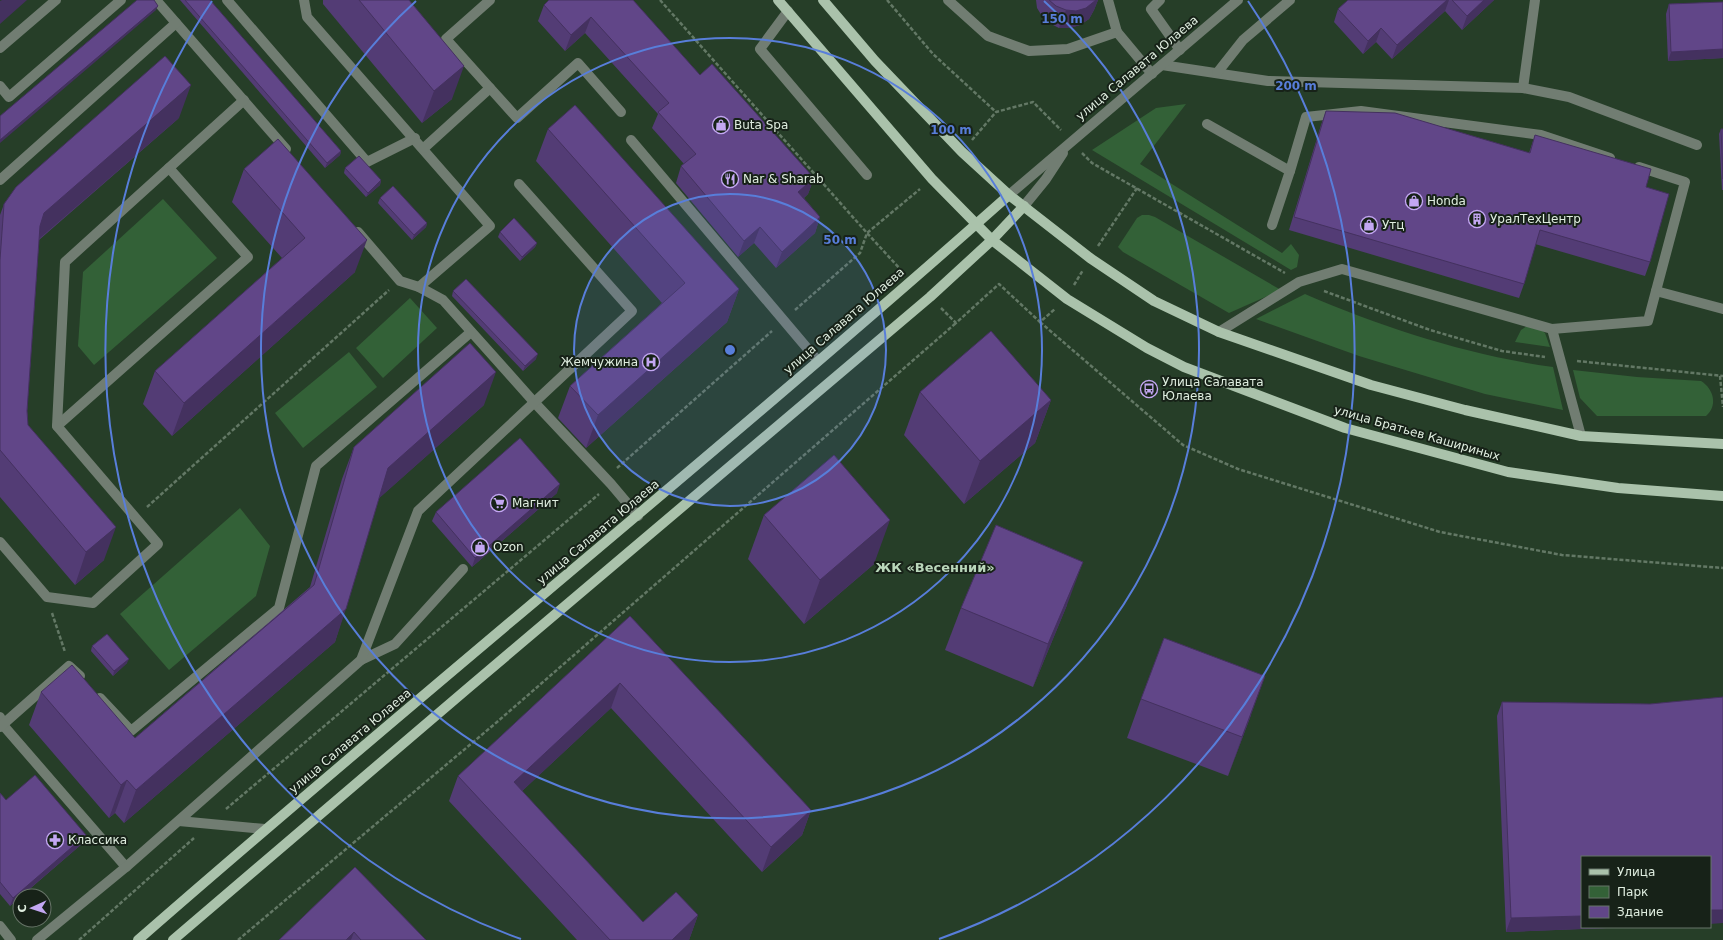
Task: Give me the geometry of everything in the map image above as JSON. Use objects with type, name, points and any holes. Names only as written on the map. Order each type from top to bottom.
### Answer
[{"type":"main road","name":"улица Братьев Кашириных","points":[[778,0],[932,179],[992,240],[1067,299],[1147,348],[1184,367],[1345,428],[1508,472],[1618,488],[1723,496]]},
{"type":"main road","points":[[823,0],[884,71],[962,152],[1009,195],[1090,258],[1154,301],[1219,332],[1371,385],[1465,410],[1581,436],[1723,444]]},
{"type":"main road","name":"улица Салавата Юлаева","points":[[138,940],[265,830],[638,516],[1009,195]]},
{"type":"main road","name":"улица Салавата Юлаева","points":[[176,939],[466,689],[930,297],[992,240],[1024,206]]},
{"type":"street","points":[[0,48],[56,0]]},
{"type":"street","points":[[0,86],[9,97],[121,0]]},
{"type":"street","points":[[156,0],[291,154]]},
{"type":"street","points":[[227,0],[367,162],[415,138]]},
{"type":"street","points":[[304,0],[307,17],[424,148],[490,226],[419,287]]},
{"type":"street","points":[[490,0],[446,39],[517,118],[578,63],[621,112]]},
{"type":"street","points":[[948,0],[988,36],[1029,51],[1068,49],[1117,32]]},
{"type":"street","points":[[1108,0],[1117,32],[1152,74]]},
{"type":"street","points":[[1160,0],[1151,9],[1180,50]]},
{"type":"street","name":"улица Салавата Юлаева","points":[[1009,195],[1238,0]]},
{"type":"street","points":[[1217,73],[1243,40],[1290,0]]},
{"type":"street","points":[[1523,88],[1535,0]]},
{"type":"street","points":[[788,11],[760,49],[867,175]]},
{"type":"street","points":[[0,180],[176,23]]},
{"type":"street","points":[[1162,65],[1268,81],[1523,88],[1569,97],[1697,145]]},
{"type":"street","points":[[424,148],[490,88]]},
{"type":"street","points":[[0,542],[47,597],[93,603],[158,544],[57,426],[65,262],[244,100]]},
{"type":"street","points":[[1272,225],[1306,117],[1361,111],[1541,136],[1617,160]]},
{"type":"street","points":[[1207,124],[1290,171]]},
{"type":"street","points":[[631,140],[818,361]]},
{"type":"street","name":"улица Салавата Юлаева","points":[[1024,206],[1046,179],[1071,141]]},
{"type":"street","points":[[1219,332],[1299,282],[1342,269],[1552,329],[1648,321],[1685,182],[1632,165]]},
{"type":"street","points":[[57,426],[248,257],[169,168]]},
{"type":"street","points":[[361,660],[418,511],[632,311],[520,184]]},
{"type":"street","points":[[353,227],[400,281],[419,287],[443,300],[534,402],[611,484],[638,516]]},
{"type":"street","points":[[1656,291],[1723,309]]},
{"type":"street","points":[[1552,329],[1581,436]]},
{"type":"street","points":[[95,693],[131,731],[279,608],[316,466],[471,332]]},
{"type":"street","points":[[37,940],[126,867],[361,660],[395,644],[463,569]]},
{"type":"street","points":[[85,682],[69,666],[1,723],[126,867]]},
{"type":"street","points":[[179,821],[265,830]]},
{"type":"street","points":[[0,926],[11,940]]},
{"type":"path","points":[[887,0],[933,54],[996,112]]},
{"type":"path","points":[[1033,102],[1071,141]]},
{"type":"path","points":[[1040,322],[1067,299],[1090,258],[1137,188]]},
{"type":"path","points":[[79,940],[209,824],[611,484],[614,470],[860,253],[867,233],[911,280]]},
{"type":"path","points":[[135,517],[400,281]]},
{"type":"path","points":[[238,940],[503,716],[999,284],[1040,322],[1183,445],[1238,468],[1440,532],[1562,555],[1723,568]]},
{"type":"path","points":[[930,297],[956,323]]},
{"type":"path","points":[[1720,376],[1723,407]]},
{"type":"path","points":[[47,597],[69,666]]},
{"type":"green space","points":[[1186,104],[1140,164],[1282,253],[1291,244],[1299,255],[1297,267],[1291,270],[1092,150],[1156,108]]},
{"type":"green space","points":[[163,199],[217,258],[94,365],[78,346],[83,272]]},
{"type":"green space","points":[[1142,215],[1155,217],[1281,290],[1229,313],[1123,252],[1118,247],[1137,218]]},
{"type":"green space","points":[[1305,294],[1365,318],[1426,339],[1489,355],[1553,367],[1563,410],[1485,394],[1359,356],[1256,319]]},
{"type":"green space","points":[[410,298],[437,328],[383,378],[356,348]]},
{"type":"green space","points":[[1527,326],[1537,326],[1545,333],[1550,347],[1515,342],[1521,330]]},
{"type":"green space","points":[[349,352],[377,387],[303,448],[275,413]]},
{"type":"green space","points":[[1573,370],[1637,377],[1701,381],[1709,388],[1713,398],[1712,407],[1706,416],[1597,416],[1580,398]]},
{"type":"green space","points":[[240,508],[270,546],[256,596],[169,670],[120,614]]},
{"type":"building","points":[[137,0],[154,0],[158,6],[0,140],[0,116]]},
{"type":"building","points":[[185,0],[210,0],[341,151],[327,163]]},
{"type":"building","points":[[359,0],[409,0],[464,66],[434,91]]},
{"type":"building","points":[[549,0],[633,0],[700,75],[712,64],[814,178],[798,192],[820,217],[782,252],[760,227],[744,241],[681,166],[696,154],[658,112],[669,103],[591,17],[571,35],[544,5]]},
{"type":"building","points":[[1049,0],[1096,0],[1086,8],[1076,11],[1066,10],[1056,6]]},
{"type":"building","points":[[1348,0],[1447,0],[1397,45],[1381,28],[1368,41],[1338,9]]},
{"type":"building","points":[[1452,0],[1484,0],[1467,16]]},
{"type":"building","points":[[1723,2],[1723,49],[1671,52],[1669,4]]},
{"type":"building","points":[[165,56],[191,85],[44,213],[40,226],[27,411],[28,425],[116,527],[86,552],[0,450],[0,260],[4,204],[16,187]]},
{"type":"building","points":[[575,105],[739,289],[598,415],[570,386],[685,283],[548,129]]},
{"type":"building","name":"УралТехЦентр","points":[[1326,111],[1395,113],[1530,153],[1535,135],[1651,169],[1646,187],[1669,194],[1650,262],[1540,230],[1524,284],[1294,217]]},
{"type":"building","points":[[1721,129],[1723,129],[1723,179]]},
{"type":"building","points":[[278,139],[367,240],[184,403],[155,371],[305,238],[244,169]]},
{"type":"building","points":[[359,156],[381,180],[368,193],[345,168]]},
{"type":"building","points":[[393,186],[427,223],[414,235],[380,198]]},
{"type":"building","points":[[514,218],[537,243],[522,257],[500,232]]},
{"type":"building","points":[[466,279],[538,354],[525,366],[453,291]]},
{"type":"building","points":[[991,331],[1051,400],[980,461],[920,392]]},
{"type":"building","points":[[470,343],[496,372],[388,468],[346,609],[136,790],[127,780],[121,785],[41,692],[72,665],[135,738],[314,585],[354,447]]},
{"type":"building","points":[[520,438],[560,484],[475,558],[436,512]]},
{"type":"building","points":[[834,455],[890,520],[820,580],[764,515]]},
{"type":"building","points":[[996,525],[1083,562],[1048,644],[961,608]]},
{"type":"building","points":[[630,616],[811,810],[771,847],[620,683],[514,782],[643,922],[676,892],[698,915],[672,940],[610,940],[458,776]]},
{"type":"building","points":[[107,634],[129,659],[114,671],[92,646]]},
{"type":"building","points":[[1164,638],[1265,676],[1242,737],[1141,699]]},
{"type":"building","points":[[1723,697],[1723,910],[1711,910],[1711,856],[1581,856],[1581,916],[1511,918],[1502,702],[1650,704]]},
{"type":"building","points":[[35,775],[86,835],[25,888],[12,888],[12,897],[0,882],[0,793],[6,800]]},
{"type":"building","points":[[355,867],[426,940],[361,940],[354,932],[346,940],[279,940]]},
{"type":"place","name":"Buta Spa","points":[[721,125]]},
{"type":"place","name":"Nar & Sharab","points":[[730,179]]},
{"type":"place","name":"Honda","points":[[1414,201]]},
{"type":"place","name":"УралТехЦентр","points":[[1477,219]]},
{"type":"place","name":"Утц","points":[[1369,225]]},
{"type":"place","name":"Жемчужина","points":[[651,362]]},
{"type":"place","name":"Улица Салавата Юлаева","points":[[1149,389]]},
{"type":"place","name":"Магнит","points":[[499,503]]},
{"type":"place","name":"Ozon","points":[[480,547]]},
{"type":"place","name":"Классика","points":[[55,840]]},
{"type":"district","name":"ЖК «Весенний»","points":[[935,567]]}]
